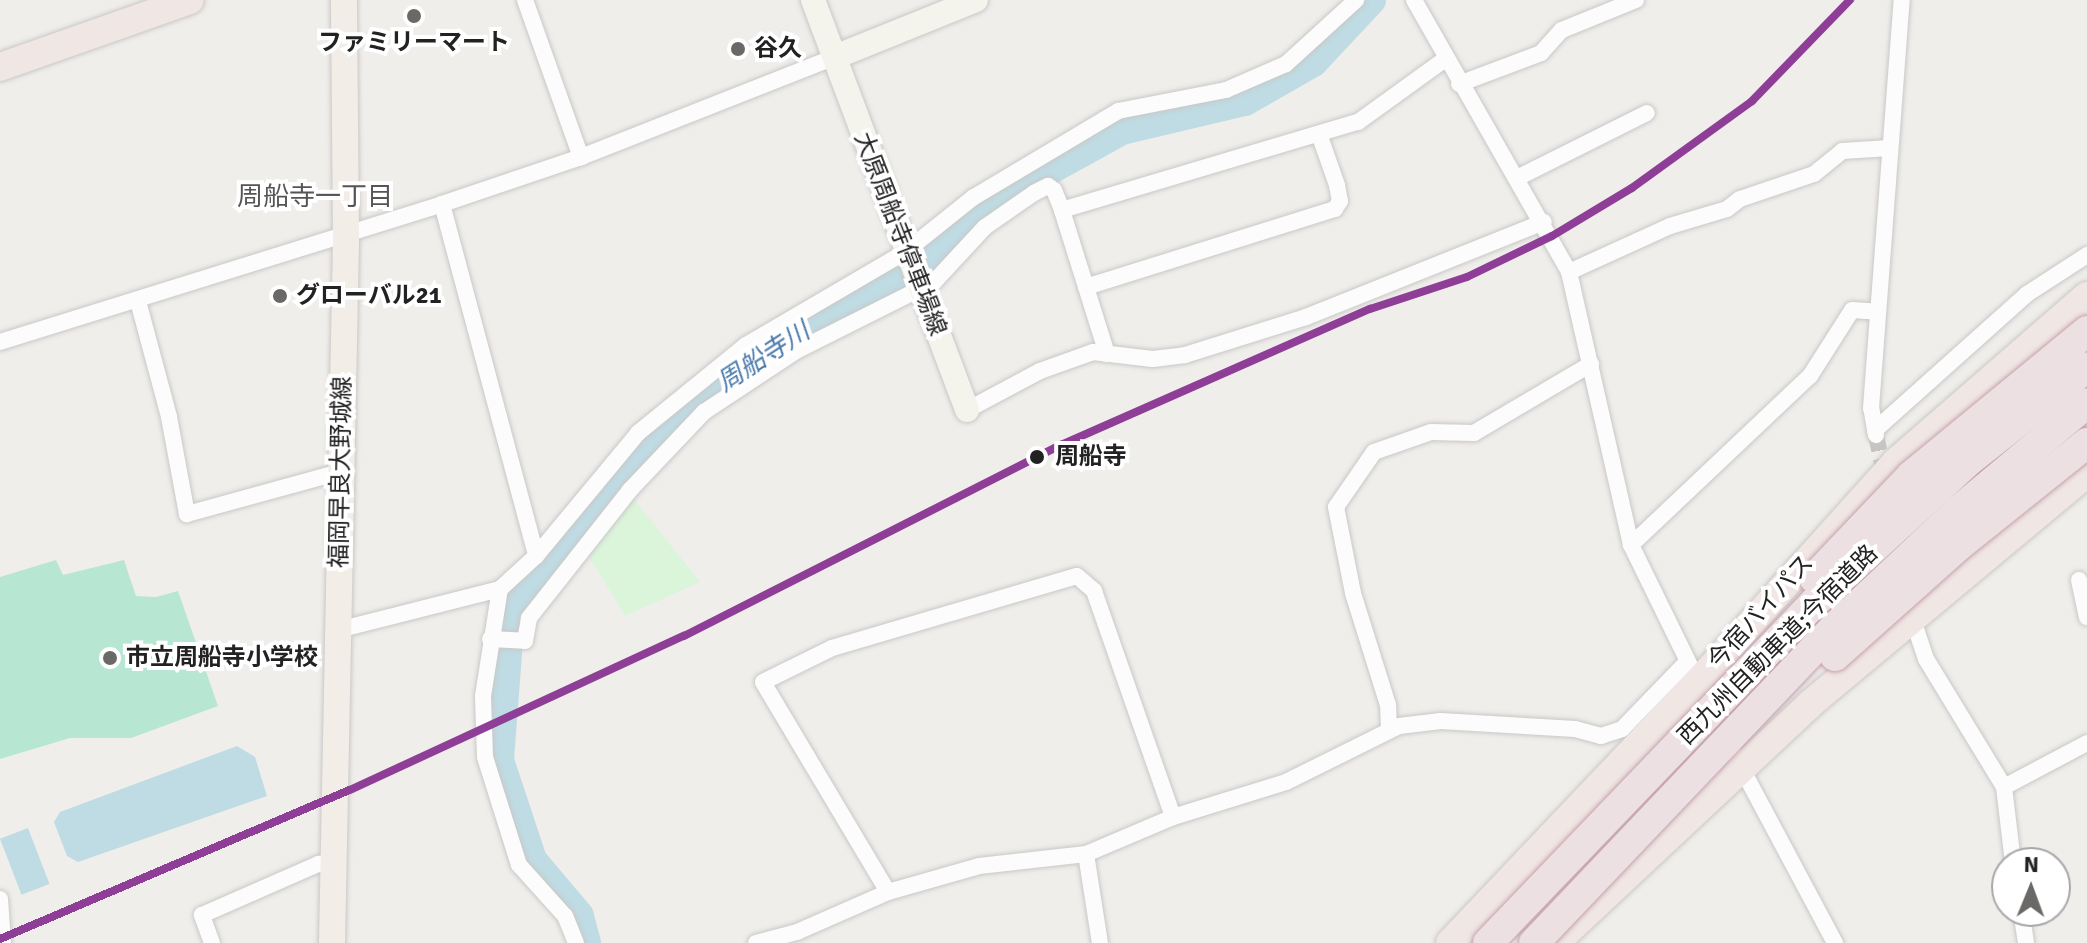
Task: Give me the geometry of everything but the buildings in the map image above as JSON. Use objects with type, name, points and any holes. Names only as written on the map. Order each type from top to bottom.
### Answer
[{"type":"highway","points":[[0,67],[190,0]]},
{"type":"highway","name":"今宿バイパス","points":[[1450,943],[1692,672],[1896,462],[2087,296]]},
{"type":"highway","points":[[1701,720],[1812,579],[1912,475],[2087,331]]},
{"type":"highway","name":"西九州自動車道;今宿道路","points":[[1488,943],[1815,602],[1966,463],[2087,367]]},
{"type":"highway","name":"西九州自動車道;今宿道路","points":[[1555,938],[1836,626],[1958,511],[2087,403]]},
{"type":"highway","points":[[1555,938],[1850,641],[2087,443]]},
{"type":"highway","points":[[1555,938],[1912,617],[2087,473]]},
{"type":"main road","name":"福岡早良大野城線","points":[[332,943],[346,237],[344,0]]},
{"type":"main road","name":"大原周船寺停車場線","points":[[813,0],[967,410]]},
{"type":"main road","points":[[835,57],[976,0]]},
{"type":"street","points":[[525,0],[581,157]]},
{"type":"street","points":[[338,630],[500,589],[536,556],[638,433],[746,345],[907,256],[974,197],[1118,111],[1226,90],[1286,64],[1356,0]]},
{"type":"street","points":[[1414,0],[1444,60],[1544,222],[1569,272],[1631,545],[1741,769],[1835,943]]},
{"type":"street","points":[[1459,84],[1541,53],[1562,30],[1636,0]]},
{"type":"street","points":[[1902,0],[1871,408],[1876,433],[2027,294],[2087,255]]},
{"type":"street","points":[[0,342],[346,237],[581,157],[835,57]]},
{"type":"street","points":[[1062,210],[1358,122],[1444,60]]},
{"type":"street","points":[[1517,178],[1647,113]]},
{"type":"street","points":[[1086,287],[1335,209],[1340,201],[1337,185],[1319,134]]},
{"type":"street","points":[[1569,272],[1670,226],[1814,174],[1842,151],[1890,148]]},
{"type":"street","points":[[494,639],[525,641],[529,618],[630,490],[704,412],[796,351],[934,282],[964,246],[1034,193],[1048,186],[1054,190],[1062,210],[1107,354]]},
{"type":"street","points":[[442,204],[536,556]]},
{"type":"street","points":[[967,410],[1040,371],[1093,352],[1153,359],[1185,355],[1407,281],[1544,222]]},
{"type":"street","points":[[138,301],[169,417],[187,514],[339,472]]},
{"type":"street","points":[[1631,545],[1810,376],[1852,310],[1878,312]]},
{"type":"street","points":[[1389,730],[1388,705],[1353,593],[1336,507],[1374,452],[1431,432],[1474,433],[1591,364]]},
{"type":"street","points":[[888,892],[763,682],[832,648],[1077,576],[1094,591],[1173,817]]},
{"type":"street","points":[[2079,580],[2087,617]]},
{"type":"street","points":[[500,589],[483,696],[485,757],[504,828],[519,865],[565,916],[576,943]]},
{"type":"street","points":[[1912,617],[1926,659],[2004,787],[2011,847]]},
{"type":"street","points":[[756,943],[797,932],[888,892],[979,866],[1086,854],[1173,817],[1286,782],[1389,730],[1441,721],[1575,729],[1601,736],[1622,729],[1692,672]]},
{"type":"street","points":[[2004,787],[2087,743]]},
{"type":"street","points":[[1086,854],[1100,943]]},
{"type":"street","points":[[212,943],[202,915],[318,864],[334,862]]},
{"type":"street","points":[[0,899],[3,943]]},
{"type":"green space","points":[[633,498],[700,582],[625,616],[587,553]]},
{"type":"green space","points":[[56,560],[63,575],[124,560],[136,596],[156,597],[178,591],[218,706],[131,738],[70,738],[0,759],[0,577]]},
{"type":"water","points":[[237,746],[255,757],[267,796],[78,862],[67,856],[54,822],[60,812]]},
{"type":"water","points":[[28,828],[50,884],[21,895],[0,839]]},
{"type":"waterway","name":"周船寺川","points":[[586,943],[579,916],[532,860],[499,760],[510,613],[604,491],[706,395],[781,342],[898,281],[1006,194],[1122,130],[1245,101],[1313,62],[1371,0]]},
{"type":"tunnel","points":[[1876,435],[1885,478]]},
{"type":"transit line","points":[[0,939],[350,790],[684,636],[1061,445],[1370,309],[1467,277],[1552,236],[1632,188],[1752,101],[1850,0]]},
{"type":"place","name":"ファミリーマート","points":[[414,16]]},
{"type":"place","name":"谷久","points":[[738,49]]},
{"type":"place","name":"グローバル21","points":[[280,296]]},
{"type":"place","name":"周船寺","points":[[1037,457]]},
{"type":"place","name":"市立周船寺小学校","points":[[110,658]]},
{"type":"district","name":"周船寺一丁目","points":[[315,198]]}]
